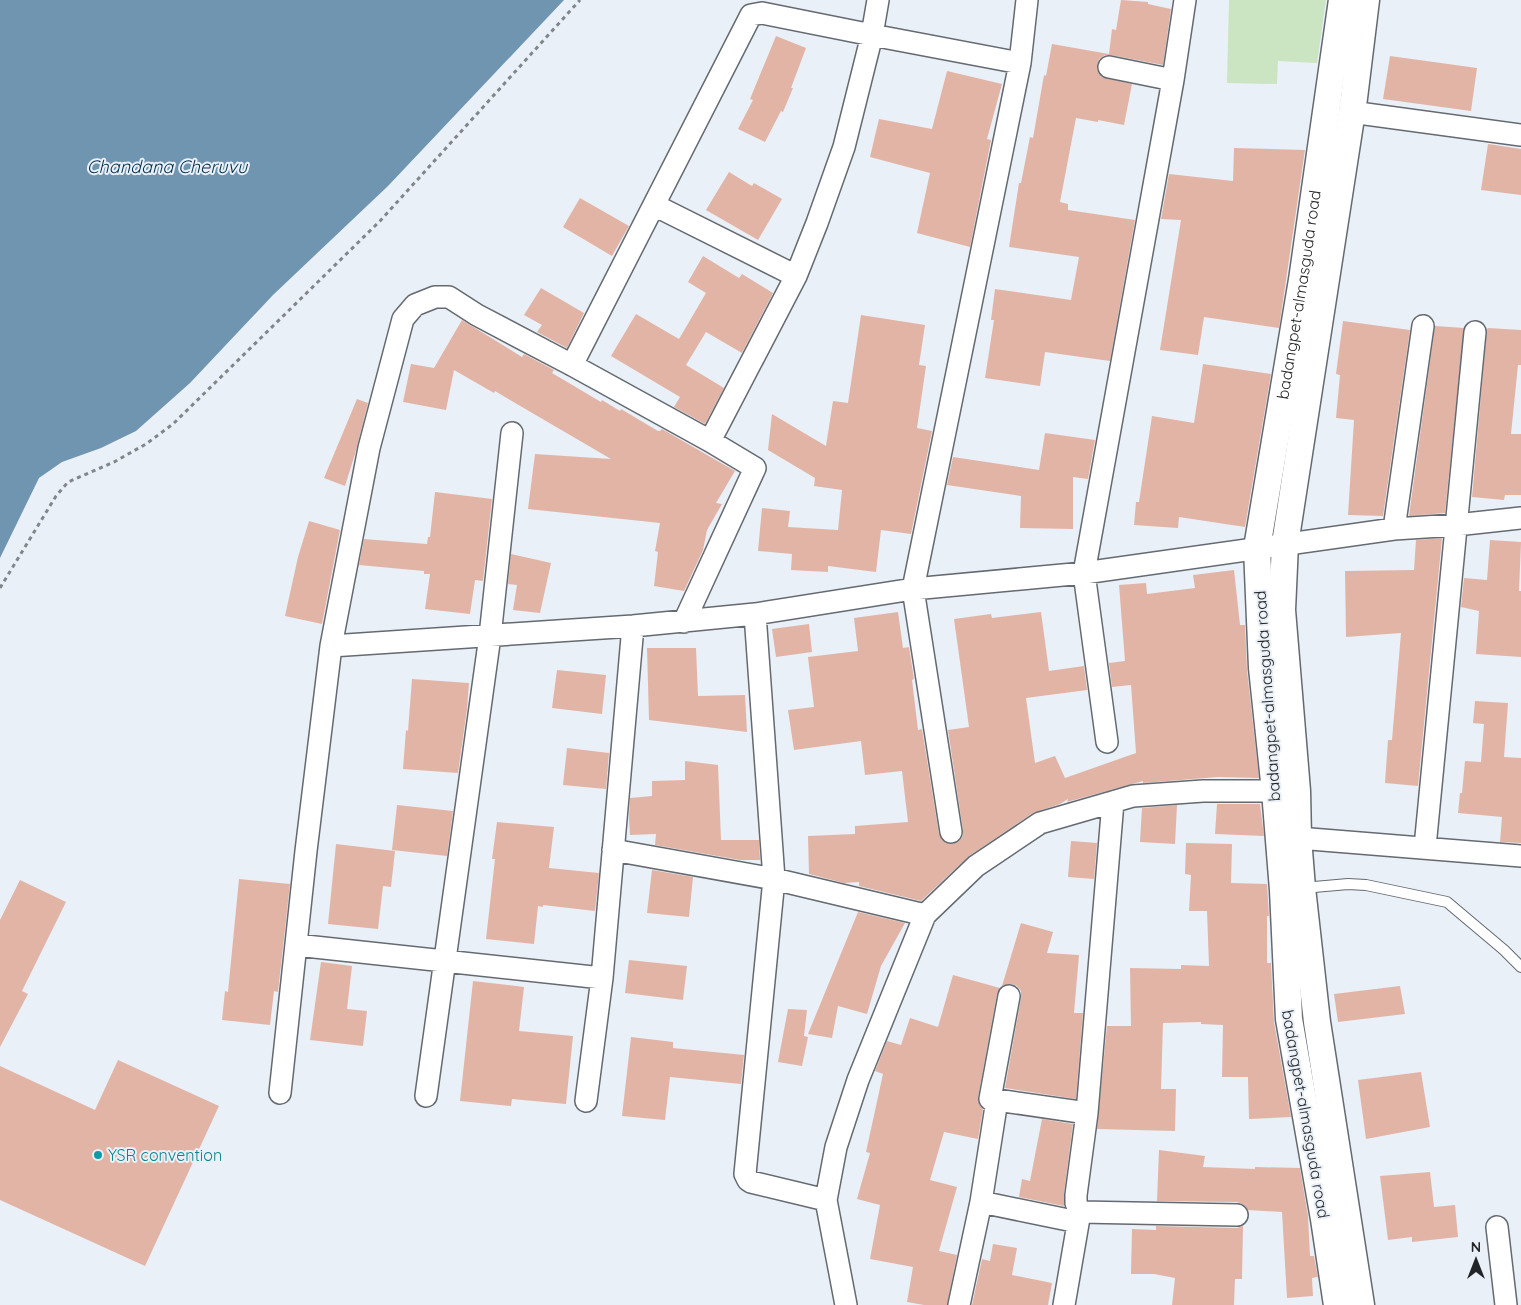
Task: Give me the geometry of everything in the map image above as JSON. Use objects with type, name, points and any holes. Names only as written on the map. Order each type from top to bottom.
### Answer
[{"type":"street","points":[[710,441],[796,276],[817,223],[844,147],[872,35],[878,0]]},
{"type":"street","points":[[951,832],[914,589],[1020,63],[1027,0]]},
{"type":"street","points":[[1107,742],[1084,573],[1173,80],[1184,0]]},
{"type":"street","name":"badangpet-almasguda road","points":[[1337,1305],[1288,1020],[1282,890],[1262,668],[1257,548],[1302,280],[1342,0]]},
{"type":"street","name":"badangpet-almasguda road","points":[[1361,1305],[1317,1022],[1302,888],[1297,791],[1282,610],[1285,544],[1351,112],[1366,0]]},
{"type":"street","points":[[572,364],[751,15],[762,13],[1020,63]]},
{"type":"street","points":[[1109,67],[1173,80]]},
{"type":"street","points":[[1351,112],[1521,135]]},
{"type":"street","points":[[654,205],[796,276]]},
{"type":"street","points":[[280,1094],[331,646],[376,419],[403,319],[415,305],[435,297],[449,297],[477,315],[572,364],[755,468],[684,622]]},
{"type":"street","points":[[1394,529],[1423,326]]},
{"type":"street","points":[[1425,847],[1475,332]]},
{"type":"street","points":[[426,1096],[490,636],[512,433]]},
{"type":"street","points":[[331,646],[684,622],[755,614],[914,589],[1084,573],[1394,529],[1521,518]]},
{"type":"street","points":[[755,614],[774,879],[744,1174],[751,1182],[826,1200]]},
{"type":"street","points":[[586,1101],[602,978],[633,626]]},
{"type":"street","points":[[846,1305],[826,1200],[836,1147],[858,1080],[926,915],[976,866],[1040,823],[1133,796],[1203,791],[1274,791]]},
{"type":"street","points":[[1064,1305],[1079,1217],[1076,1195],[1087,1114],[1113,802]]},
{"type":"street","points":[[1298,838],[1521,856]]},
{"type":"street","points":[[613,850],[774,879],[926,915]]},
{"type":"street","points":[[296,946],[602,978]]},
{"type":"street","points":[[1008,996],[990,1099],[1087,1114]]},
{"type":"street","points":[[959,1305],[981,1202],[997,1100]]},
{"type":"street","points":[[981,1202],[1079,1217],[1237,1214]]},
{"type":"street","points":[[1497,1227],[1505,1305],[1521,1303]]},
{"type":"lane","points":[[1302,888],[1348,884],[1366,885],[1447,902],[1521,967]]},
{"type":"path","points":[[0,588],[56,496],[68,482],[114,462],[146,444],[173,424],[380,222],[580,0]]},
{"type":"green space","points":[[1229,0],[1326,0],[1317,63],[1278,61],[1277,84],[1227,83]]},
{"type":"water","name":"Chandana Cheruvu","points":[[0,0],[564,0],[388,186],[273,295],[190,383],[136,431],[101,448],[62,462],[39,478],[0,558]]},
{"type":"building","points":[[1121,0],[1148,2],[1148,4],[1171,9],[1163,65],[1111,55],[1105,55],[1099,59],[1097,70],[1101,77],[1132,84],[1124,125],[1076,118],[1060,202],[1068,204],[1068,210],[1135,220],[1110,361],[1045,352],[1040,386],[985,378],[994,320],[991,320],[995,289],[1071,300],[1079,257],[1009,247],[1019,183],[1021,183],[1030,137],[1033,138],[1044,75],[1046,76],[1052,44],[1109,54],[1112,29],[1116,30]]},
{"type":"building","points":[[776,36],[806,48],[783,112],[781,111],[765,142],[738,129],[753,100],[750,99]]},
{"type":"building","points":[[1390,56],[1477,68],[1471,111],[1383,99]]},
{"type":"building","points":[[947,71],[1002,84],[987,139],[991,140],[970,247],[917,233],[930,173],[870,157],[879,119],[932,129]]},
{"type":"building","points":[[1488,144],[1521,149],[1521,195],[1481,190]]},
{"type":"building","points":[[1234,148],[1305,150],[1279,328],[1204,317],[1198,355],[1160,350],[1181,220],[1161,219],[1169,174],[1233,181]]},
{"type":"building","points":[[729,172],[752,186],[754,183],[782,199],[758,240],[706,210]]},
{"type":"building","points":[[580,198],[629,226],[612,256],[563,227]]},
{"type":"building","points":[[703,256],[739,278],[742,274],[773,293],[742,353],[706,332],[686,365],[724,388],[705,424],[674,407],[680,397],[611,356],[636,314],[679,339],[706,293],[688,282]]},
{"type":"building","points":[[541,288],[584,313],[567,348],[537,332],[542,325],[524,315]]},
{"type":"building","points":[[861,315],[925,325],[919,365],[926,366],[917,428],[932,431],[911,534],[881,530],[876,572],[828,566],[828,572],[791,570],[792,554],[758,551],[762,508],[790,511],[788,527],[838,530],[842,490],[814,486],[815,478],[768,450],[772,414],[826,446],[833,401],[848,403]]},
{"type":"building","points":[[462,320],[522,357],[524,354],[554,370],[552,373],[601,402],[602,400],[620,411],[621,409],[658,431],[662,429],[735,471],[716,503],[722,504],[707,530],[703,550],[684,591],[654,586],[658,552],[655,551],[660,523],[528,509],[535,454],[611,459],[495,391],[494,393],[454,370],[446,410],[403,402],[411,364],[434,368]]},
{"type":"building","points":[[1343,321],[1410,330],[1383,516],[1348,515],[1354,420],[1336,418],[1340,375],[1336,374]]},
{"type":"building","points":[[1435,326],[1464,328],[1445,513],[1409,516]]},
{"type":"building","points":[[1488,328],[1521,330],[1521,365],[1518,365],[1511,434],[1521,434],[1521,495],[1505,495],[1504,500],[1472,497]]},
{"type":"building","points":[[1203,364],[1271,374],[1245,527],[1179,517],[1178,528],[1134,525],[1136,502],[1139,502],[1152,416],[1194,423]]},
{"type":"building","points":[[357,399],[368,403],[345,486],[324,478]]},
{"type":"building","points":[[1045,433],[1095,440],[1088,479],[1073,477],[1073,529],[1020,528],[1021,496],[947,485],[953,457],[1039,470]]},
{"type":"building","points":[[435,492],[492,499],[483,581],[475,580],[470,614],[425,609],[430,574],[424,574],[424,571],[359,565],[364,539],[427,544],[428,537],[430,537]]},
{"type":"building","points":[[309,521],[340,530],[322,624],[285,616],[298,557]]},
{"type":"building","points":[[1442,538],[1418,786],[1385,783],[1388,740],[1392,740],[1401,633],[1346,637],[1345,571],[1414,570],[1416,540]]},
{"type":"building","points":[[1490,540],[1521,542],[1519,591],[1521,591],[1521,657],[1476,654],[1479,611],[1461,607],[1464,578],[1487,580]]},
{"type":"building","points":[[511,554],[551,563],[540,613],[513,610],[517,585],[508,584]]},
{"type":"building","points":[[1234,570],[1240,625],[1245,625],[1247,670],[1259,778],[1218,777],[1143,783],[1143,781],[1067,802],[1068,799],[1060,804],[1033,813],[969,856],[921,901],[859,886],[859,882],[844,883],[809,874],[808,836],[855,834],[855,826],[908,822],[902,771],[865,775],[861,741],[794,750],[788,710],[814,707],[808,657],[858,651],[854,618],[898,612],[903,648],[909,647],[914,679],[912,680],[918,730],[922,729],[939,834],[942,840],[952,844],[959,841],[963,836],[963,830],[948,730],[969,727],[954,619],[991,614],[992,618],[1041,612],[1049,671],[1084,666],[1087,690],[1026,698],[1035,763],[1055,756],[1065,778],[1136,753],[1131,685],[1112,687],[1109,663],[1125,661],[1119,585],[1146,583],[1147,594],[1195,588],[1193,575]]},
{"type":"building","points":[[809,624],[812,652],[776,657],[772,629]]},
{"type":"building","points":[[647,648],[696,648],[698,696],[745,695],[747,732],[649,720]]},
{"type":"building","points":[[557,670],[606,675],[602,714],[552,708]]},
{"type":"building","points":[[412,679],[469,683],[458,773],[403,769]]},
{"type":"building","points":[[1475,701],[1508,703],[1504,757],[1521,758],[1521,843],[1500,842],[1502,817],[1458,813],[1465,761],[1481,762],[1484,724],[1473,723]]},
{"type":"building","points":[[567,748],[609,753],[606,789],[563,785]]},
{"type":"building","points":[[685,761],[718,765],[721,840],[759,840],[760,860],[740,860],[655,845],[656,834],[630,835],[630,798],[652,796],[652,781],[685,780]]},
{"type":"building","points":[[1217,804],[1260,804],[1264,836],[1215,834]]},
{"type":"building","points":[[397,805],[453,811],[447,856],[392,850]]},
{"type":"building","points":[[1177,805],[1175,844],[1140,842],[1142,808]]},
{"type":"building","points":[[497,822],[554,827],[549,868],[599,873],[595,911],[538,906],[534,944],[486,939],[495,859],[492,859]]},
{"type":"building","points":[[1071,841],[1097,843],[1094,879],[1068,877]]},
{"type":"building","points":[[1186,843],[1232,844],[1231,883],[1267,884],[1269,916],[1267,916],[1267,963],[1271,963],[1274,1022],[1291,1117],[1249,1119],[1248,1077],[1222,1077],[1223,1025],[1201,1024],[1201,1022],[1163,1023],[1161,1089],[1176,1089],[1175,1131],[1097,1129],[1107,1026],[1131,1026],[1130,968],[1181,969],[1181,965],[1209,966],[1207,911],[1189,911],[1191,875],[1185,874]]},
{"type":"building","points":[[336,844],[395,851],[391,887],[383,886],[378,929],[328,924]]},
{"type":"building","points":[[652,870],[693,877],[689,917],[647,913]]},
{"type":"building","points":[[239,879],[290,884],[278,992],[274,991],[270,1025],[222,1020],[225,991],[228,992]]},
{"type":"building","points":[[20,880],[66,902],[22,991],[28,994],[0,1047],[0,920]]},
{"type":"building","points":[[858,912],[905,923],[881,966],[867,1014],[838,1006],[832,1038],[808,1034]]},
{"type":"building","points":[[1021,923],[1053,932],[1047,953],[1079,955],[1074,1013],[1083,1013],[1076,1099],[1005,1088],[1021,991],[1017,986],[1011,984],[1002,986]]},
{"type":"building","points":[[629,960],[687,966],[683,1000],[625,993]]},
{"type":"building","points":[[321,962],[352,966],[347,1009],[367,1011],[363,1046],[310,1040]]},
{"type":"building","points":[[953,975],[1000,988],[997,994],[978,1097],[979,1104],[983,1109],[978,1139],[944,1132],[930,1180],[957,1187],[939,1251],[957,1255],[947,1305],[924,1305],[907,1302],[913,1267],[870,1259],[880,1205],[857,1199],[870,1153],[866,1152],[883,1074],[875,1071],[887,1041],[901,1045],[910,1018],[938,1027]]},
{"type":"building","points":[[473,981],[524,987],[519,1031],[573,1036],[566,1104],[512,1099],[511,1106],[460,1101]]},
{"type":"building","points":[[1400,986],[1405,1014],[1338,1022],[1334,994]]},
{"type":"building","points":[[788,1009],[807,1010],[804,1036],[808,1037],[802,1066],[778,1062]]},
{"type":"building","points":[[631,1037],[673,1042],[673,1048],[744,1055],[741,1084],[670,1077],[665,1120],[622,1116]]},
{"type":"building","name":"YSR convention","points":[[118,1060],[219,1106],[145,1266],[0,1200],[0,1066],[95,1110]]},
{"type":"building","points":[[1421,1072],[1430,1127],[1366,1139],[1358,1080]]},
{"type":"building","points":[[1042,1119],[1073,1124],[1064,1206],[1019,1197],[1022,1179],[1030,1181]]},
{"type":"building","points":[[1159,1150],[1205,1156],[1203,1167],[1300,1168],[1308,1216],[1310,1256],[1314,1256],[1318,1277],[1312,1278],[1313,1296],[1287,1298],[1282,1212],[1248,1210],[1244,1205],[1237,1202],[1157,1201]]},
{"type":"building","points":[[1430,1172],[1434,1207],[1455,1205],[1458,1237],[1412,1242],[1412,1237],[1388,1240],[1380,1176]]},
{"type":"building","points":[[1156,1226],[1237,1228],[1243,1226],[1242,1279],[1235,1279],[1234,1305],[1172,1305],[1175,1278],[1154,1274],[1131,1274],[1132,1229],[1156,1230]]},
{"type":"building","points":[[993,1244],[1017,1248],[1012,1275],[1052,1283],[1048,1305],[972,1305],[982,1259],[990,1261]]},
{"type":"place","name":"YSR convention","points":[[98,1155]]}]
